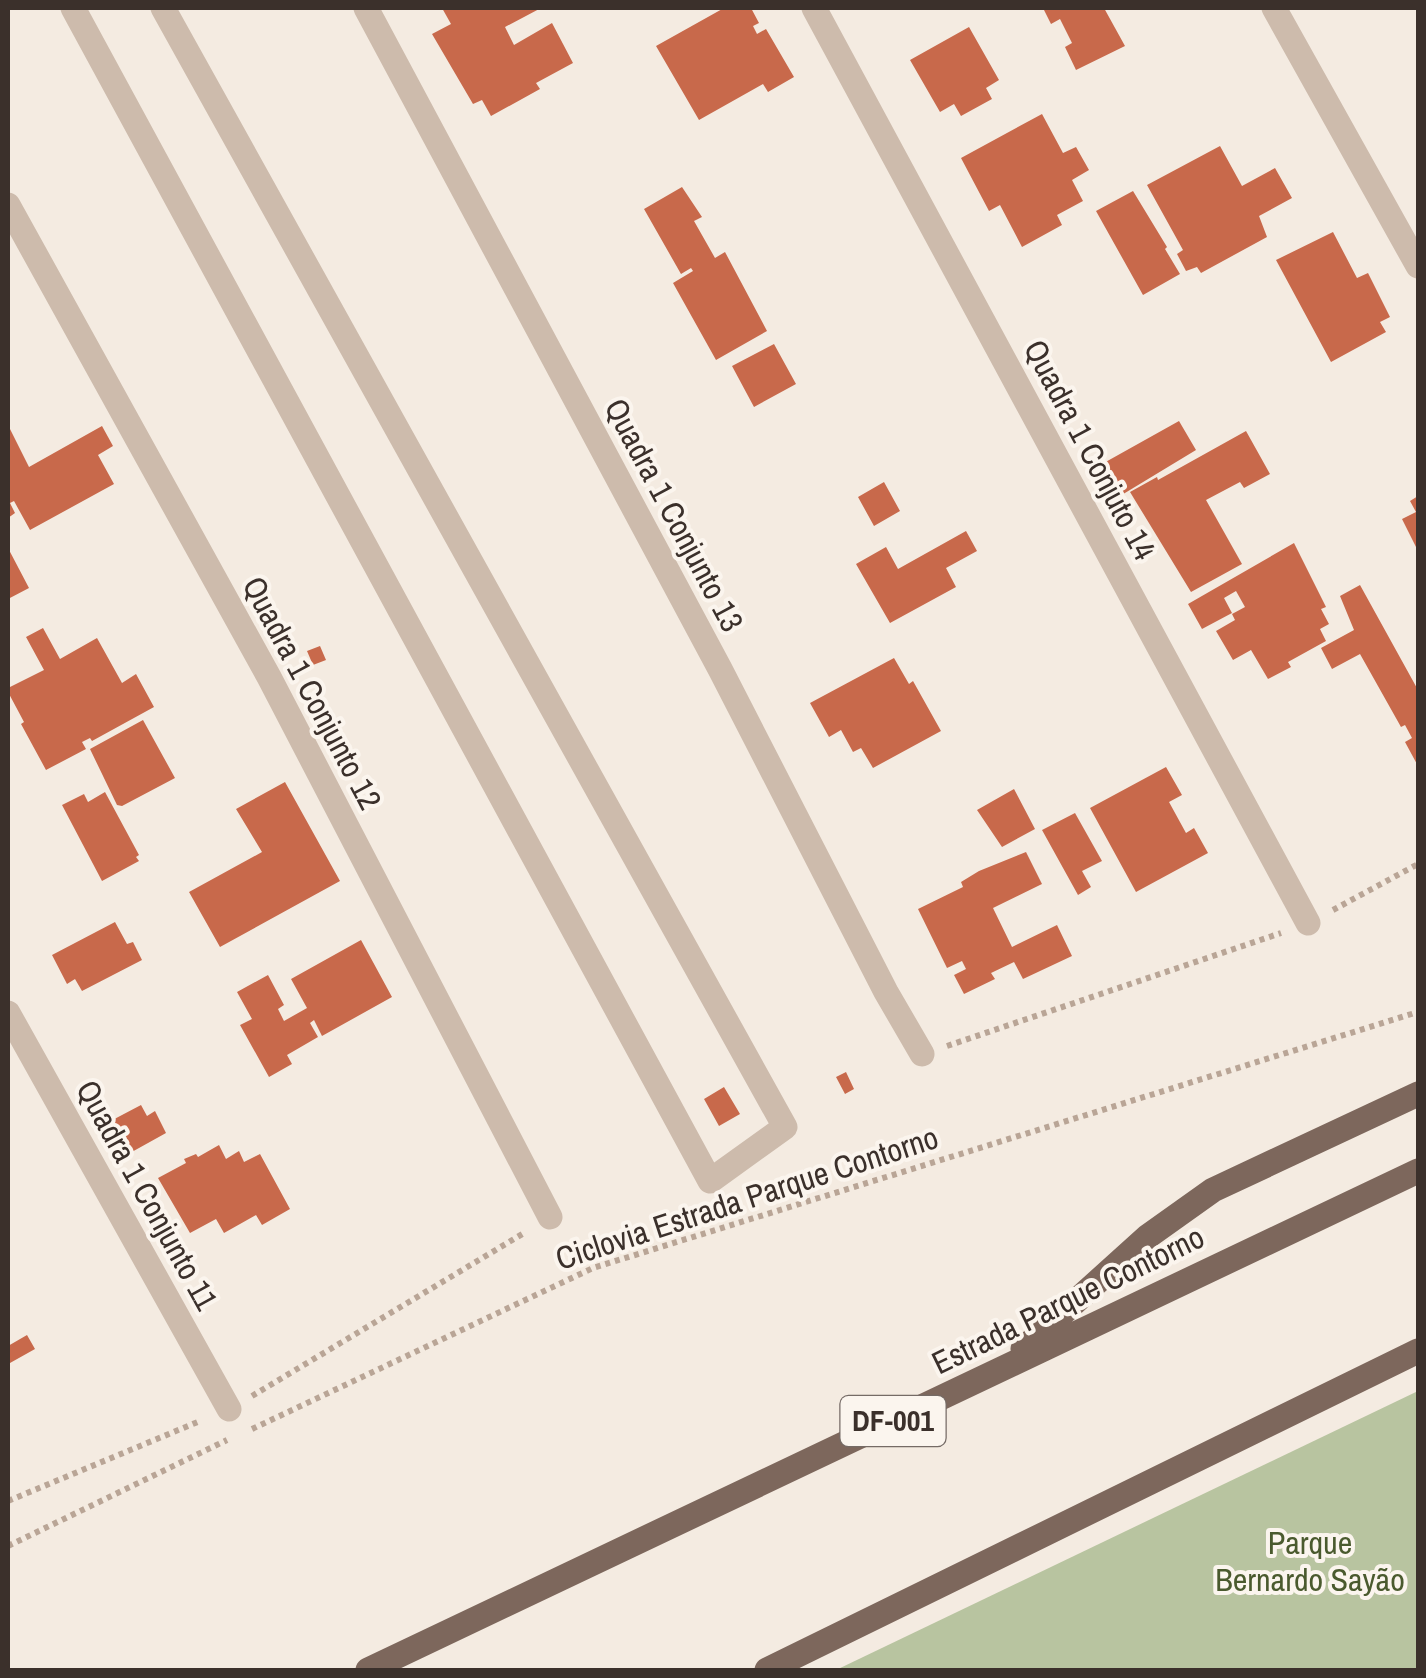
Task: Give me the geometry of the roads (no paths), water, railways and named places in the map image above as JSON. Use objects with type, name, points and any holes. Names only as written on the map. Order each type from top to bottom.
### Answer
[{"type":"main road","points":[[1002,1368],[1147,1237],[1213,1190],[1418,1094]]},
{"type":"main road","name":"Estrada Parque Contorno","points":[[368,1670],[1418,1171]]},
{"type":"main road","points":[[767,1670],[1418,1351]]},
{"type":"street","points":[[73,8],[710,1182],[785,1127],[163,8]]},
{"type":"street","name":"Quadra 1 Conjunto 13","points":[[366,8],[922,1054]]},
{"type":"street","name":"Quadra 1 Conjuto 14","points":[[814,8],[1308,923]]},
{"type":"street","points":[[1274,8],[1418,266]]},
{"type":"street","name":"Quadra 1 Conjunto 12","points":[[8,205],[269,677],[550,1218]]},
{"type":"street","name":"Quadra 1 Conjunto 11","points":[[8,1013],[229,1409]]},
{"type":"park label","name":"Parque Bernardo Sayão","points":[[1310,1562]]}]
